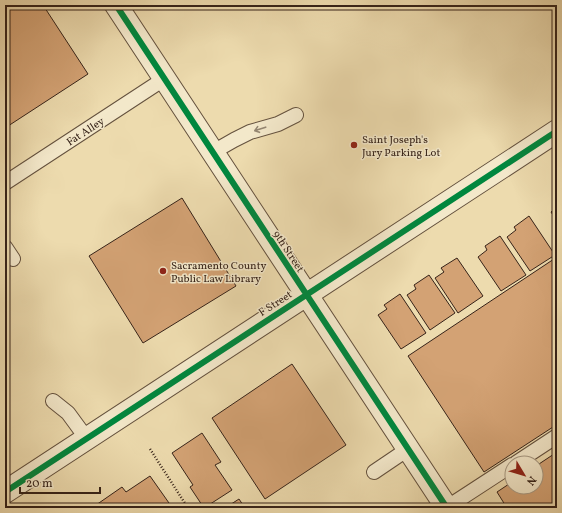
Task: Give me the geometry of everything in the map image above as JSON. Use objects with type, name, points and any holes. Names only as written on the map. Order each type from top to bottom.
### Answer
[{"type":"street","name":"9th Street","points":[[116,5],[446,508]]},
{"type":"street","name":"F Street","points":[[5,492],[557,131]]},
{"type":"lane","name":"Fat Alley","points":[[5,183],[164,79]]},
{"type":"lane","points":[[213,152],[250,132],[278,124],[296,114]]},
{"type":"lane","points":[[5,247],[13,259]]},
{"type":"lane","points":[[53,401],[68,413],[87,439]]},
{"type":"lane","points":[[528,455],[557,436]]},
{"type":"lane","points":[[374,472],[408,449]]},
{"type":"lane","points":[[446,508],[504,470]]},
{"type":"path","points":[[150,449],[188,508]]},
{"type":"building","points":[[5,5],[43,5],[88,74],[5,128]]},
{"type":"building","name":"Sacramento County Public Law Library","points":[[182,198],[236,286],[143,343],[89,256]]},
{"type":"building","points":[[557,207],[557,221],[551,212]]},
{"type":"building","points":[[529,216],[555,255],[530,271],[507,237],[516,230],[514,227]]},
{"type":"building","points":[[500,236],[526,275],[501,291],[478,257],[487,250],[485,246]]},
{"type":"building","points":[[557,257],[557,418],[554,419],[553,427],[510,455],[504,455],[504,459],[484,472],[408,356]]},
{"type":"building","points":[[457,258],[483,296],[458,313],[435,278],[444,272],[441,268]]},
{"type":"building","points":[[429,275],[455,313],[430,330],[407,295],[416,289],[414,285]]},
{"type":"building","points":[[400,294],[426,333],[401,349],[378,315],[387,309],[384,305]]},
{"type":"building","points":[[292,364],[346,445],[265,499],[212,418]]},
{"type":"building","points":[[202,433],[221,462],[215,465],[232,490],[204,508],[190,487],[193,485],[172,453]]},
{"type":"building","points":[[557,452],[557,508],[507,508],[497,492],[504,487],[504,495],[544,495],[544,461]]},
{"type":"building","points":[[150,476],[169,503],[161,508],[98,508],[96,505],[122,487],[126,492]]},
{"type":"building","points":[[239,499],[245,508],[225,508]]},
{"type":"cycle path","points":[[116,5],[447,508]]},
{"type":"cycle path","points":[[5,492],[557,131]]},
{"type":"place","name":"Saint Joseph's Jury Parking Lot","points":[[354,145]]},
{"type":"place","name":"Sacramento County Public Law Library","points":[[163,271]]}]
